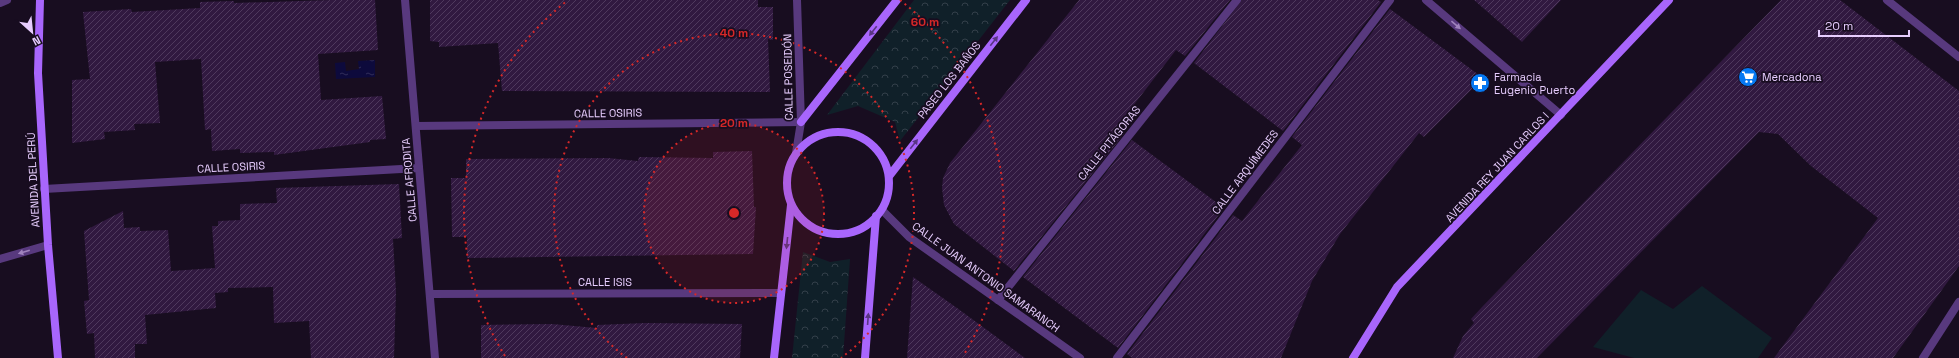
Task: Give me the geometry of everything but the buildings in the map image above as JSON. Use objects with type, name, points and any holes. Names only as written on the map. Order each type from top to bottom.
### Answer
[{"type":"street","points":[[0,3],[7,0]]},
{"type":"street","name":"AVENIDA DEL PERÚ","points":[[40,0],[38,73],[44,189],[58,358]]},
{"type":"street","name":"CALLE AFRODITA","points":[[406,0],[435,358]]},
{"type":"street","name":"CALLE POSEIDÓN","points":[[796,154],[801,122],[797,0]]},
{"type":"street","points":[[801,122],[897,0]]},
{"type":"street","name":"PASEO LOS BAÑOS","points":[[890,175],[1026,0]]},
{"type":"street","name":"CALLE PITÁGORAS","points":[[998,300],[1238,0]]},
{"type":"street","name":"CALLE ARQUÍMEDES","points":[[1117,358],[1390,0]]},
{"type":"street","points":[[1426,0],[1561,115]]},
{"type":"street","name":"AVENIDA REY JUAN CARLOS I","points":[[1353,358],[1397,287],[1669,0]]},
{"type":"street","points":[[1887,0],[1957,52]]},
{"type":"street","name":"CALLE OSIRIS","points":[[416,126],[801,122]]},
{"type":"street","points":[[774,358],[791,205],[787,188],[788,169],[796,154],[809,141],[839,131],[858,135],[880,152],[890,175],[888,195],[879,213],[867,226],[858,230],[838,234],[819,231],[801,219],[791,205]]},
{"type":"street","name":"CALLE OSIRIS","points":[[44,189],[419,168]]},
{"type":"street","points":[[865,358],[879,213]]},
{"type":"street","name":"CALLE JUAN ANTONIO SAMARANCH","points":[[879,213],[909,237],[1080,358]]},
{"type":"street","points":[[0,259],[48,245]]},
{"type":"street","name":"CALLE ISIS","points":[[430,294],[781,293]]},
{"type":"street","points":[[1923,358],[1959,302]]},
{"type":"green space","points":[[914,0],[1010,0],[900,141],[895,122],[858,106],[827,115]]},
{"type":"green space","points":[[803,252],[830,262],[850,259],[843,358],[792,358]]},
{"type":"green space","points":[[1702,286],[1772,338],[1758,358],[1634,358],[1593,347],[1641,290],[1673,309]]},
{"type":"water","points":[[375,60],[375,77],[336,79],[335,63],[345,62],[346,71],[359,69],[358,61]]},
{"type":"place","name":"Mercadona","points":[[1748,77]]},
{"type":"place","name":"Farmacia Eugenio Puerto","points":[[1480,83]]}]
